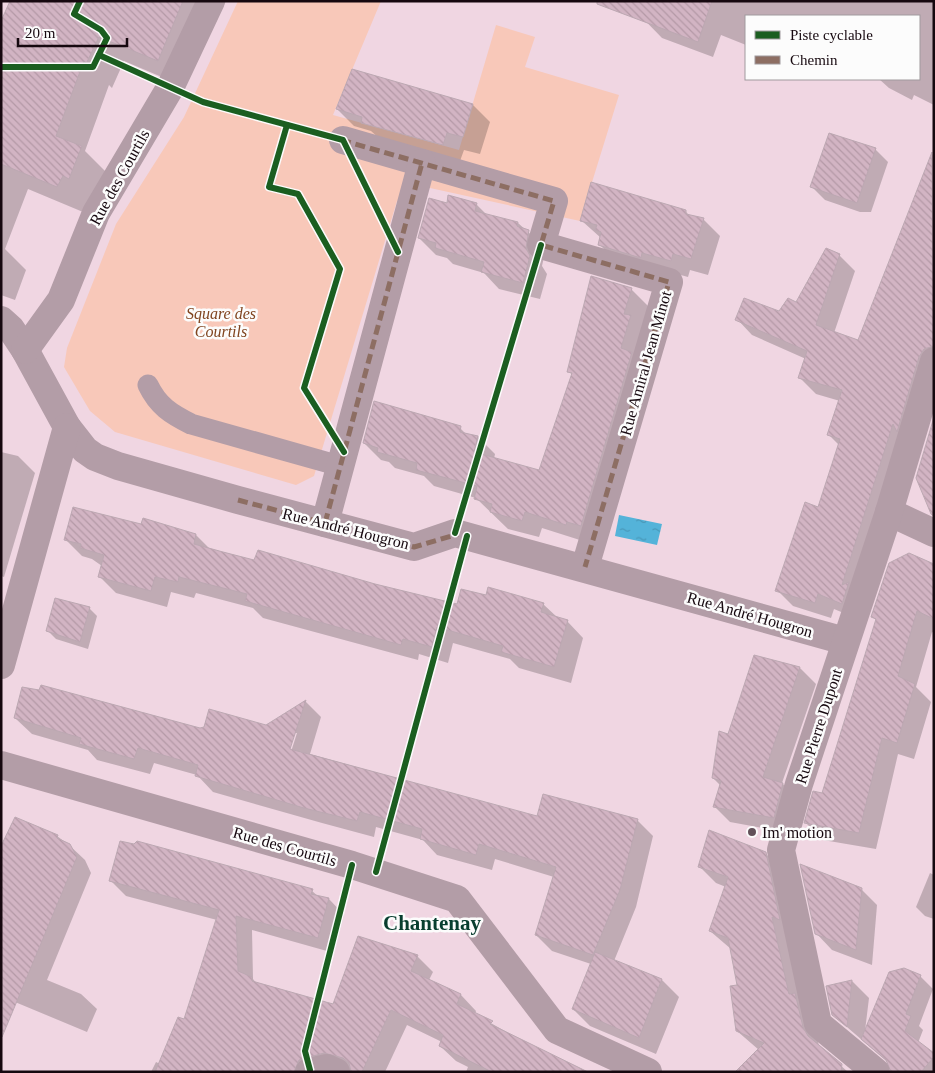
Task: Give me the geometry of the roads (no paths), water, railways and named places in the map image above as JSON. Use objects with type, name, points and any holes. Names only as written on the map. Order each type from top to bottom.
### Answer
[{"type":"street","name":"Rue des Courtils","points":[[25,350],[61,300],[96,213],[170,88],[211,1]]},
{"type":"street","name":"Rue Amiral Jean Minot","points":[[343,140],[554,201],[541,245],[668,282],[585,567]]},
{"type":"street","points":[[325,523],[422,163]]},
{"type":"street","name":"Rue André Hougron","points":[[1,320],[11,328],[25,350],[67,426],[85,450],[106,462],[414,546],[455,533],[585,567],[845,641]]},
{"type":"street","name":"Rue Pierre Dupont","points":[[876,1072],[818,1024],[782,850],[799,784],[889,512],[934,361]]},
{"type":"street","points":[[1,665],[67,426]]},
{"type":"street","points":[[889,512],[934,533]]},
{"type":"street","name":"Rue des Courtils","points":[[1,766],[352,865],[457,899],[557,1030],[648,1072]]},
{"type":"street","points":[[309,1072],[327,1068],[336,1072]]},
{"type":"lane","points":[[148,384],[161,406],[172,415],[191,424],[340,466]]},
{"type":"water","points":[[619,515],[662,524],[657,545],[615,536]]},
{"type":"place","name":"Im' motion","points":[[752,832]]},
{"type":"district","name":"Chantenay","points":[[432,923]]},
{"type":"park label","name":"Square des Courtils","points":[[221,322]]}]
